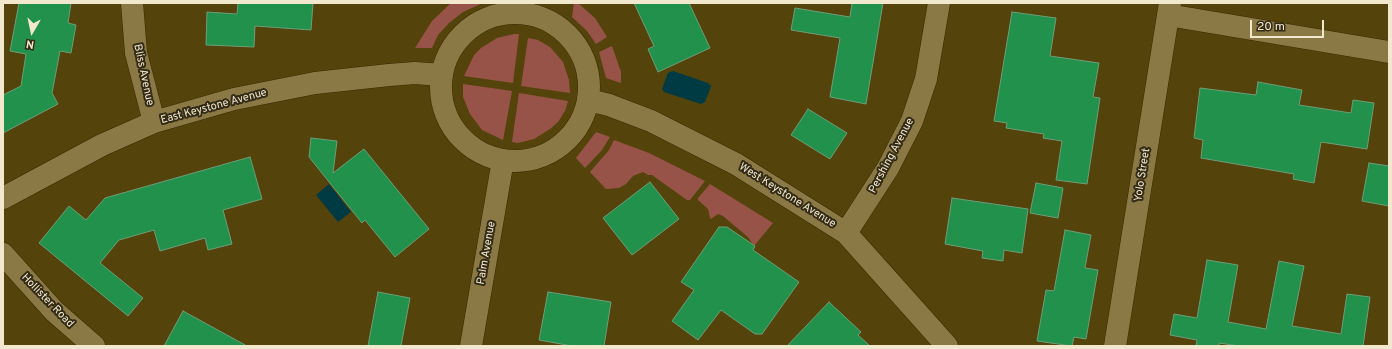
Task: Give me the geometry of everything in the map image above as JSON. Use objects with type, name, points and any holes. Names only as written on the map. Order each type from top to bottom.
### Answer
[{"type":"street","name":"Bliss Avenue","points":[[132,3],[136,53],[154,122]]},
{"type":"street","name":"Pershing Avenue","points":[[846,233],[888,168],[912,121],[926,79],[939,3]]},
{"type":"street","points":[[529,9],[563,30],[576,45],[585,62],[589,80],[589,100],[583,118],[573,134],[558,148],[541,157],[522,161],[503,160],[484,155],[468,144],[454,130],[446,113],[441,94],[442,75],[448,56],[458,40],[472,27],[496,16],[529,9]]},
{"type":"street","points":[[1169,9],[1389,52]]},
{"type":"street","name":"Yolo Street","points":[[1115,346],[1169,9]]},
{"type":"street","name":"East Keystone Avenue","points":[[3,198],[102,145],[154,122],[234,99],[315,83],[389,75],[442,75]]},
{"type":"street","name":"West Keystone Avenue","points":[[589,100],[608,105],[651,121],[736,164],[846,233],[947,346]]},
{"type":"street","name":"Palm Avenue","points":[[471,346],[503,160]]},
{"type":"street","name":"Hollister Road","points":[[3,254],[54,311],[94,346]]},
{"type":"shaded area","points":[[451,3],[483,3],[463,12],[449,23],[438,35],[432,48],[415,48],[432,21]]},
{"type":"shaded area","points":[[574,3],[579,4],[595,18],[607,37],[596,44],[587,31],[572,17]]},
{"type":"shaded area","points":[[519,34],[513,83],[464,76],[474,55],[481,48],[497,38]]},
{"type":"shaded area","points":[[528,38],[538,40],[550,47],[563,62],[569,80],[570,93],[521,86]]},
{"type":"shaded area","points":[[612,46],[621,72],[621,83],[606,78],[599,52]]},
{"type":"shaded area","points":[[463,84],[512,91],[503,140],[482,130],[470,114],[463,97]]},
{"type":"shaded area","points":[[519,93],[568,101],[565,111],[558,122],[550,129],[534,139],[518,143],[512,142]]},
{"type":"shaded area","points":[[596,132],[610,137],[602,150],[585,168],[576,158]]},
{"type":"shaded area","points":[[614,140],[649,153],[705,181],[690,200],[687,200],[652,175],[648,175],[643,172],[633,176],[626,184],[619,188],[606,189],[590,172],[609,150]]},
{"type":"shaded area","points":[[710,184],[773,223],[754,246],[748,237],[723,216],[718,214],[711,219],[710,218],[708,209],[698,200],[698,198]]},
{"type":"water","points":[[673,71],[708,83],[711,86],[705,102],[701,104],[664,92],[662,89],[668,73]]},
{"type":"water","points":[[329,184],[351,212],[338,222],[316,195]]},
{"type":"building","points":[[19,3],[71,3],[68,23],[76,25],[71,53],[60,51],[52,93],[58,104],[3,133],[3,95],[21,86],[26,54],[10,51]]},
{"type":"building","points":[[238,3],[313,3],[311,30],[255,26],[254,47],[206,45],[207,12],[237,14]]},
{"type":"building","points":[[634,3],[689,3],[710,48],[658,72],[648,49],[654,46]]},
{"type":"building","points":[[852,3],[883,3],[866,104],[830,97],[840,38],[791,30],[795,8],[850,17]]},
{"type":"building","points":[[1012,12],[1056,18],[1050,56],[1099,63],[1093,97],[1100,98],[1087,184],[1056,180],[1062,141],[1043,138],[1044,134],[1006,128],[1007,123],[994,121]]},
{"type":"building","points":[[1258,82],[1302,90],[1299,105],[1351,113],[1353,100],[1374,103],[1367,149],[1321,142],[1314,183],[1293,179],[1294,174],[1201,158],[1203,140],[1194,138],[1200,88],[1256,95]]},
{"type":"building","points":[[808,109],[847,133],[830,159],[791,135]]},
{"type":"building","points":[[311,138],[337,141],[333,173],[364,149],[429,229],[395,257],[365,220],[362,223],[309,157]]},
{"type":"building","points":[[250,157],[262,199],[223,210],[232,244],[208,250],[205,238],[160,251],[154,230],[119,240],[100,263],[143,298],[128,316],[39,243],[69,206],[86,220],[105,198]]},
{"type":"building","points":[[1369,163],[1389,166],[1389,206],[1362,201]]},
{"type":"building","points":[[650,182],[679,219],[632,255],[603,218]]},
{"type":"building","points":[[1036,183],[1063,188],[1058,218],[1030,213]]},
{"type":"building","points":[[952,198],[1028,209],[1022,253],[1004,250],[1003,261],[982,258],[983,251],[945,244]]},
{"type":"building","points":[[719,227],[727,227],[755,246],[753,250],[799,282],[762,334],[755,334],[721,310],[698,340],[672,321],[694,290],[681,282]]},
{"type":"building","points":[[1065,230],[1091,235],[1085,268],[1098,270],[1086,339],[1074,337],[1072,346],[1037,341],[1046,290],[1054,291]]},
{"type":"building","points":[[1207,260],[1238,265],[1228,322],[1266,329],[1279,261],[1304,266],[1292,326],[1341,334],[1347,294],[1370,297],[1363,346],[1239,346],[1219,343],[1219,346],[1196,346],[1197,340],[1170,335],[1174,314],[1197,318]]},
{"type":"building","points":[[378,292],[410,298],[401,346],[368,346]]},
{"type":"building","points":[[548,292],[611,302],[604,346],[572,346],[539,340]]},
{"type":"building","points":[[829,302],[861,332],[858,335],[870,346],[787,346]]},
{"type":"building","points":[[183,311],[247,346],[164,346]]}]
